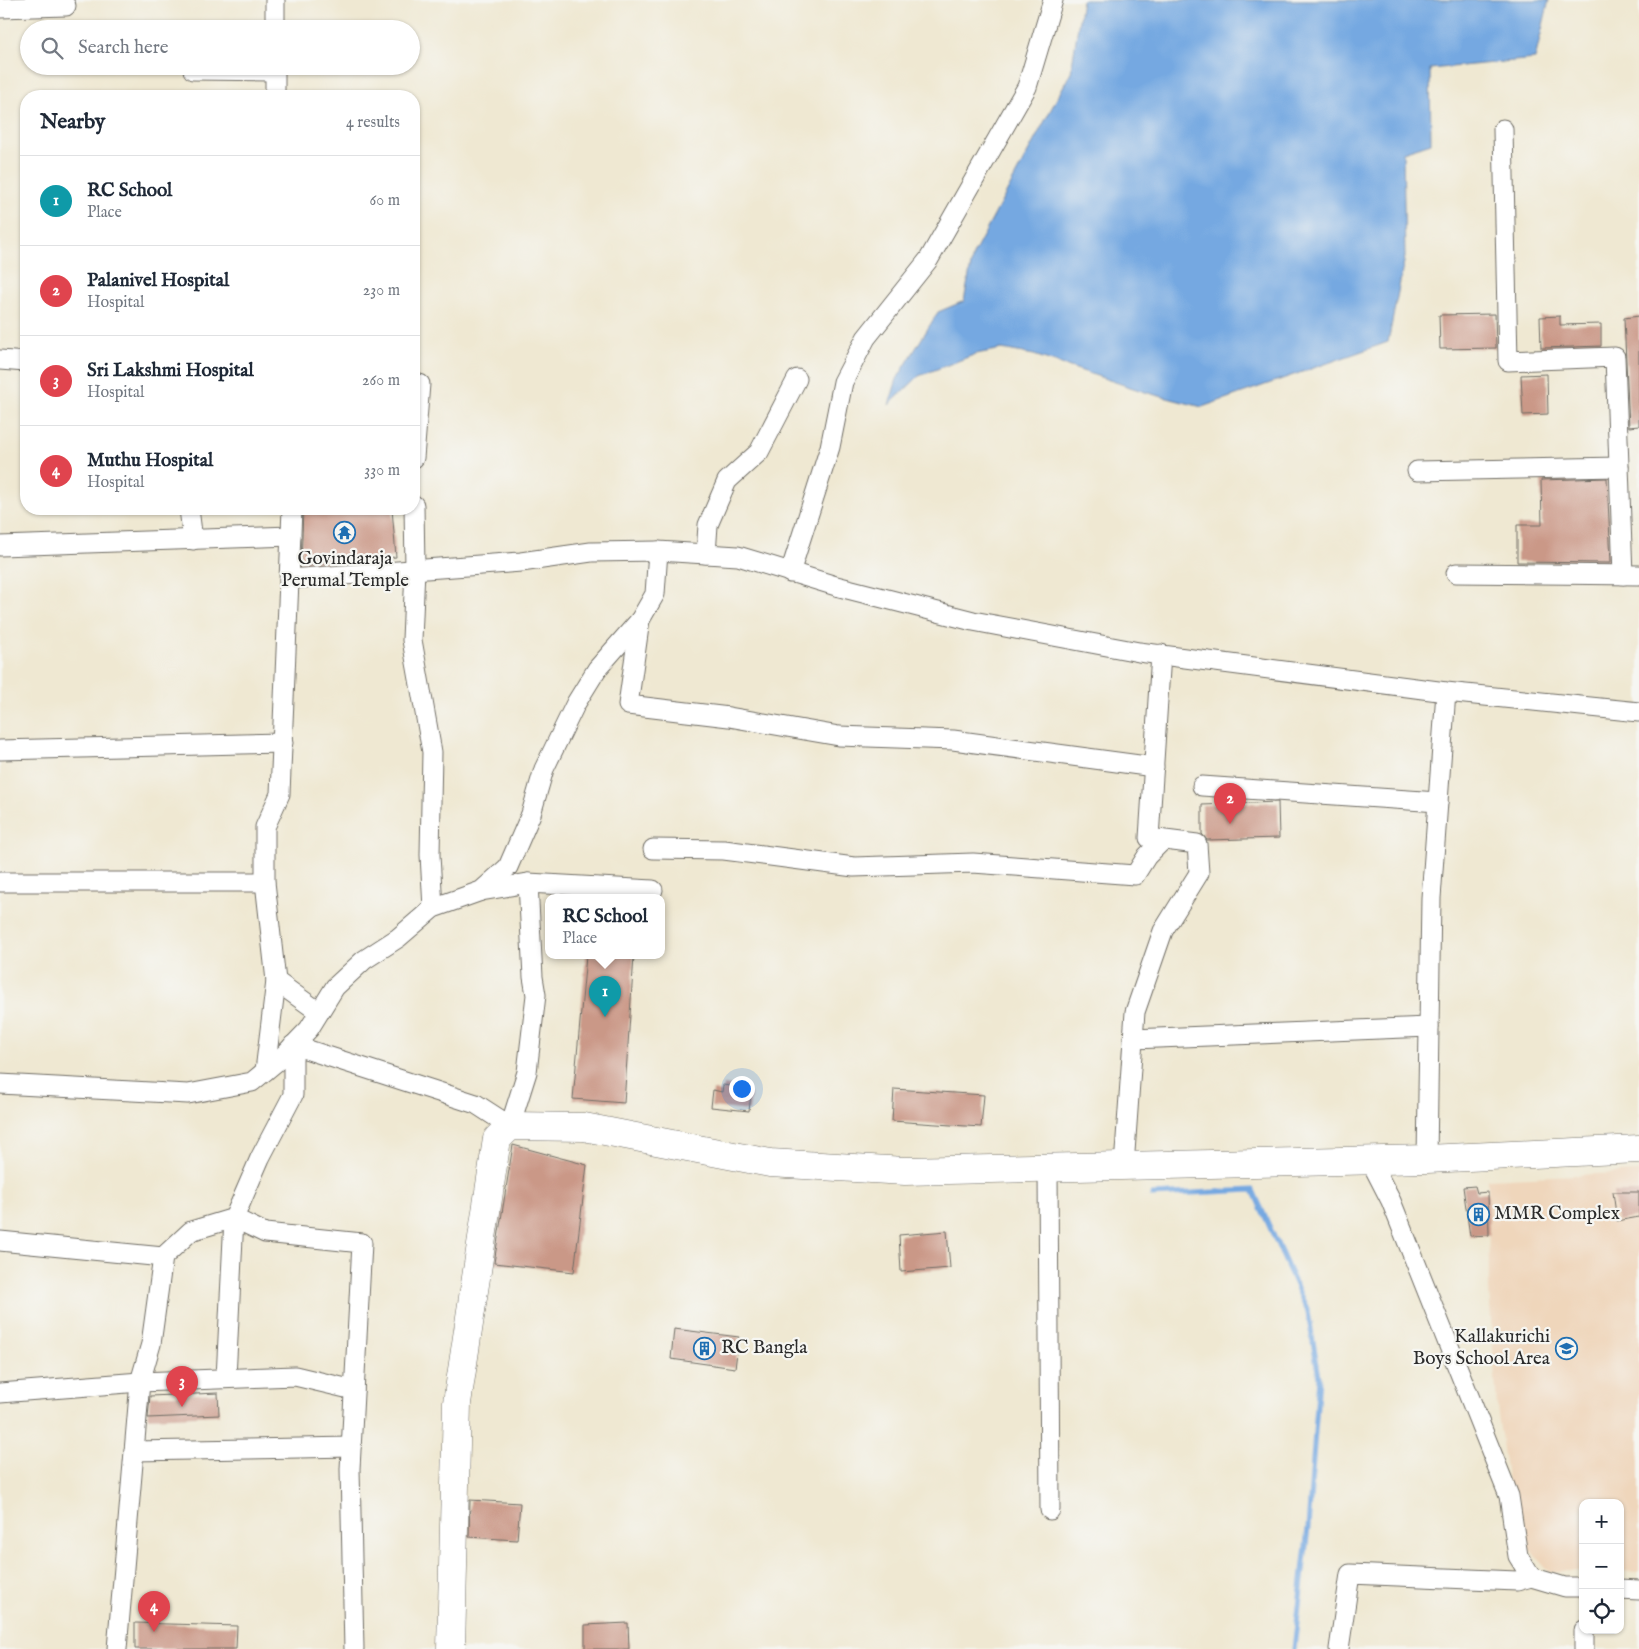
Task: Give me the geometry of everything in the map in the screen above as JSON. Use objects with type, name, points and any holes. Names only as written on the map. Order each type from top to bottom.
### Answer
[{"type":"main road","points":[[451,1649],[457,1403],[496,1139],[510,1126],[584,1128],[770,1163],[905,1171],[1427,1159],[1639,1149]]},
{"type":"street","points":[[274,0],[274,20]]},
{"type":"street","points":[[790,573],[830,447],[843,382],[866,338],[929,259],[1027,87],[1053,0]]},
{"type":"street","points":[[0,8],[66,6]]},
{"type":"street","points":[[274,75],[274,90]]},
{"type":"street","points":[[1456,573],[1631,575],[1619,467],[1615,358],[1508,361],[1503,129]]},
{"type":"street","points":[[0,360],[20,362]]},
{"type":"street","points":[[706,554],[708,525],[727,481],[759,452],[797,378]]},
{"type":"street","points":[[1417,471],[1619,467]]},
{"type":"street","points":[[190,515],[193,540]]},
{"type":"street","points":[[265,1071],[276,981],[265,882],[264,827],[280,794],[292,515]]},
{"type":"street","points":[[414,515],[415,569],[412,640],[432,752],[430,855],[433,908]]},
{"type":"street","points":[[0,546],[291,536]]},
{"type":"street","points":[[482,892],[508,866],[532,814],[544,769],[576,703],[597,668],[640,620],[655,594],[658,551]]},
{"type":"street","points":[[289,579],[521,562],[591,552],[658,551],[738,556],[790,573],[973,621],[1161,654],[1446,692],[1639,712]]},
{"type":"street","points":[[640,620],[628,705],[728,717],[838,736],[953,740],[1154,767]]},
{"type":"street","points":[[1124,1166],[1135,1012],[1163,931],[1198,872],[1197,844],[1149,838],[1161,654]]},
{"type":"street","points":[[1427,1159],[1431,898],[1446,692]]},
{"type":"street","points":[[0,750],[283,743]]},
{"type":"street","points":[[1202,786],[1438,802]]},
{"type":"street","points":[[652,849],[724,850],[854,867],[973,863],[1135,875],[1147,856],[1163,840]]},
{"type":"street","points":[[0,882],[265,882]]},
{"type":"street","points":[[293,1045],[476,1104],[510,1126],[527,1072],[536,995],[533,976],[528,883]]},
{"type":"street","points":[[0,1084],[188,1094],[252,1082],[309,1029],[336,987],[364,960],[398,938],[433,908],[482,892],[528,883],[653,890]]},
{"type":"street","points":[[276,981],[319,1012]]},
{"type":"street","points":[[1133,1040],[1429,1027]]},
{"type":"street","points":[[226,1378],[234,1218],[260,1158],[293,1095],[293,1045]]},
{"type":"street","points":[[1370,1160],[1392,1201],[1509,1496],[1518,1556],[1531,1577]]},
{"type":"street","points":[[1048,1168],[1050,1510]]},
{"type":"street","points":[[117,1649],[140,1382],[151,1344],[164,1258],[191,1231],[234,1218],[265,1233],[362,1243],[351,1447],[354,1649]]},
{"type":"street","points":[[0,1241],[164,1258]]},
{"type":"street","points":[[0,1394],[140,1382],[295,1376],[354,1390]]},
{"type":"street","points":[[134,1451],[351,1447]]},
{"type":"street","points":[[1338,1649],[1350,1574],[1517,1581],[1531,1577],[1565,1587],[1579,1587]]},
{"type":"street","points":[[1624,1589],[1639,1590]]},
{"type":"street","points":[[1584,1634],[1584,1649]]},
{"type":"shaded area","name":"Kallakurichi Boys School Area","points":[[1639,1172],[1639,1572],[1624,1571],[1624,1499],[1579,1499],[1579,1571],[1548,1571],[1515,1532],[1497,1407],[1489,1290],[1488,1179]]},
{"type":"water","points":[[1082,0],[1549,0],[1535,59],[1430,69],[1431,143],[1403,152],[1405,257],[1388,342],[1202,407],[1148,393],[1034,355],[1002,349],[976,354],[919,376],[889,405],[897,379],[938,312],[964,301],[973,255],[1071,72]]},
{"type":"building","points":[[1495,314],[1496,348],[1440,349],[1439,315]]},
{"type":"building","points":[[1560,316],[1560,325],[1601,324],[1601,346],[1541,348],[1540,317]]},
{"type":"building","points":[[1639,316],[1639,426],[1629,427],[1624,318]]},
{"type":"building","points":[[1547,374],[1548,414],[1523,415],[1521,375]]},
{"type":"building","points":[[1607,478],[1611,563],[1517,562],[1517,525],[1542,525],[1541,480]]},
{"type":"building","name":"Govindaraja Perumal Temple","points":[[303,515],[392,515],[396,557],[301,566]]},
{"type":"building","points":[[1278,802],[1279,838],[1207,840],[1202,834],[1202,805]]},
{"type":"building","points":[[586,959],[634,959],[624,1103],[573,1099]]},
{"type":"building","points":[[723,1085],[745,1088],[744,1093],[751,1094],[749,1111],[711,1107],[713,1090],[722,1092]]},
{"type":"building","points":[[894,1089],[984,1095],[981,1127],[892,1121]]},
{"type":"building","points":[[513,1145],[587,1165],[574,1272],[494,1263]]},
{"type":"building","name":"MMR Complex","points":[[1475,1186],[1477,1193],[1488,1192],[1489,1235],[1470,1236],[1463,1187]]},
{"type":"building","points":[[1613,1192],[1639,1192],[1639,1217],[1617,1221]]},
{"type":"building","points":[[947,1231],[950,1268],[901,1272],[899,1235]]},
{"type":"building","name":"RC Bangla","points":[[674,1329],[739,1337],[735,1368],[671,1359]]},
{"type":"building","points":[[218,1393],[219,1415],[148,1418],[150,1396]]},
{"type":"building","points":[[470,1500],[520,1503],[517,1540],[469,1537]]},
{"type":"building","points":[[135,1623],[237,1626],[236,1649],[135,1649]]},
{"type":"building","points":[[628,1623],[629,1649],[585,1649],[585,1625]]},
{"type":"waterway","points":[[1152,1195],[1253,1190],[1308,1312],[1319,1377],[1308,1528],[1294,1649]]},
{"type":"place","name":"Govindaraja Perumal Temple","points":[[345,533]]},
{"type":"place","name":"Palanivel Hospital","points":[[1230,824]]},
{"type":"place","name":"RC School","points":[[605,1017]]},
{"type":"place","name":"MMR Complex","points":[[1478,1214]]},
{"type":"place","name":"RC Bangla","points":[[705,1348]]},
{"type":"place","name":"Kallakurichi Boys School Area","points":[[1566,1348]]},
{"type":"place","name":"Sri Lakshmi Hospital","points":[[182,1407]]},
{"type":"place","name":"Muthu Hospital","points":[[154,1632]]}]
